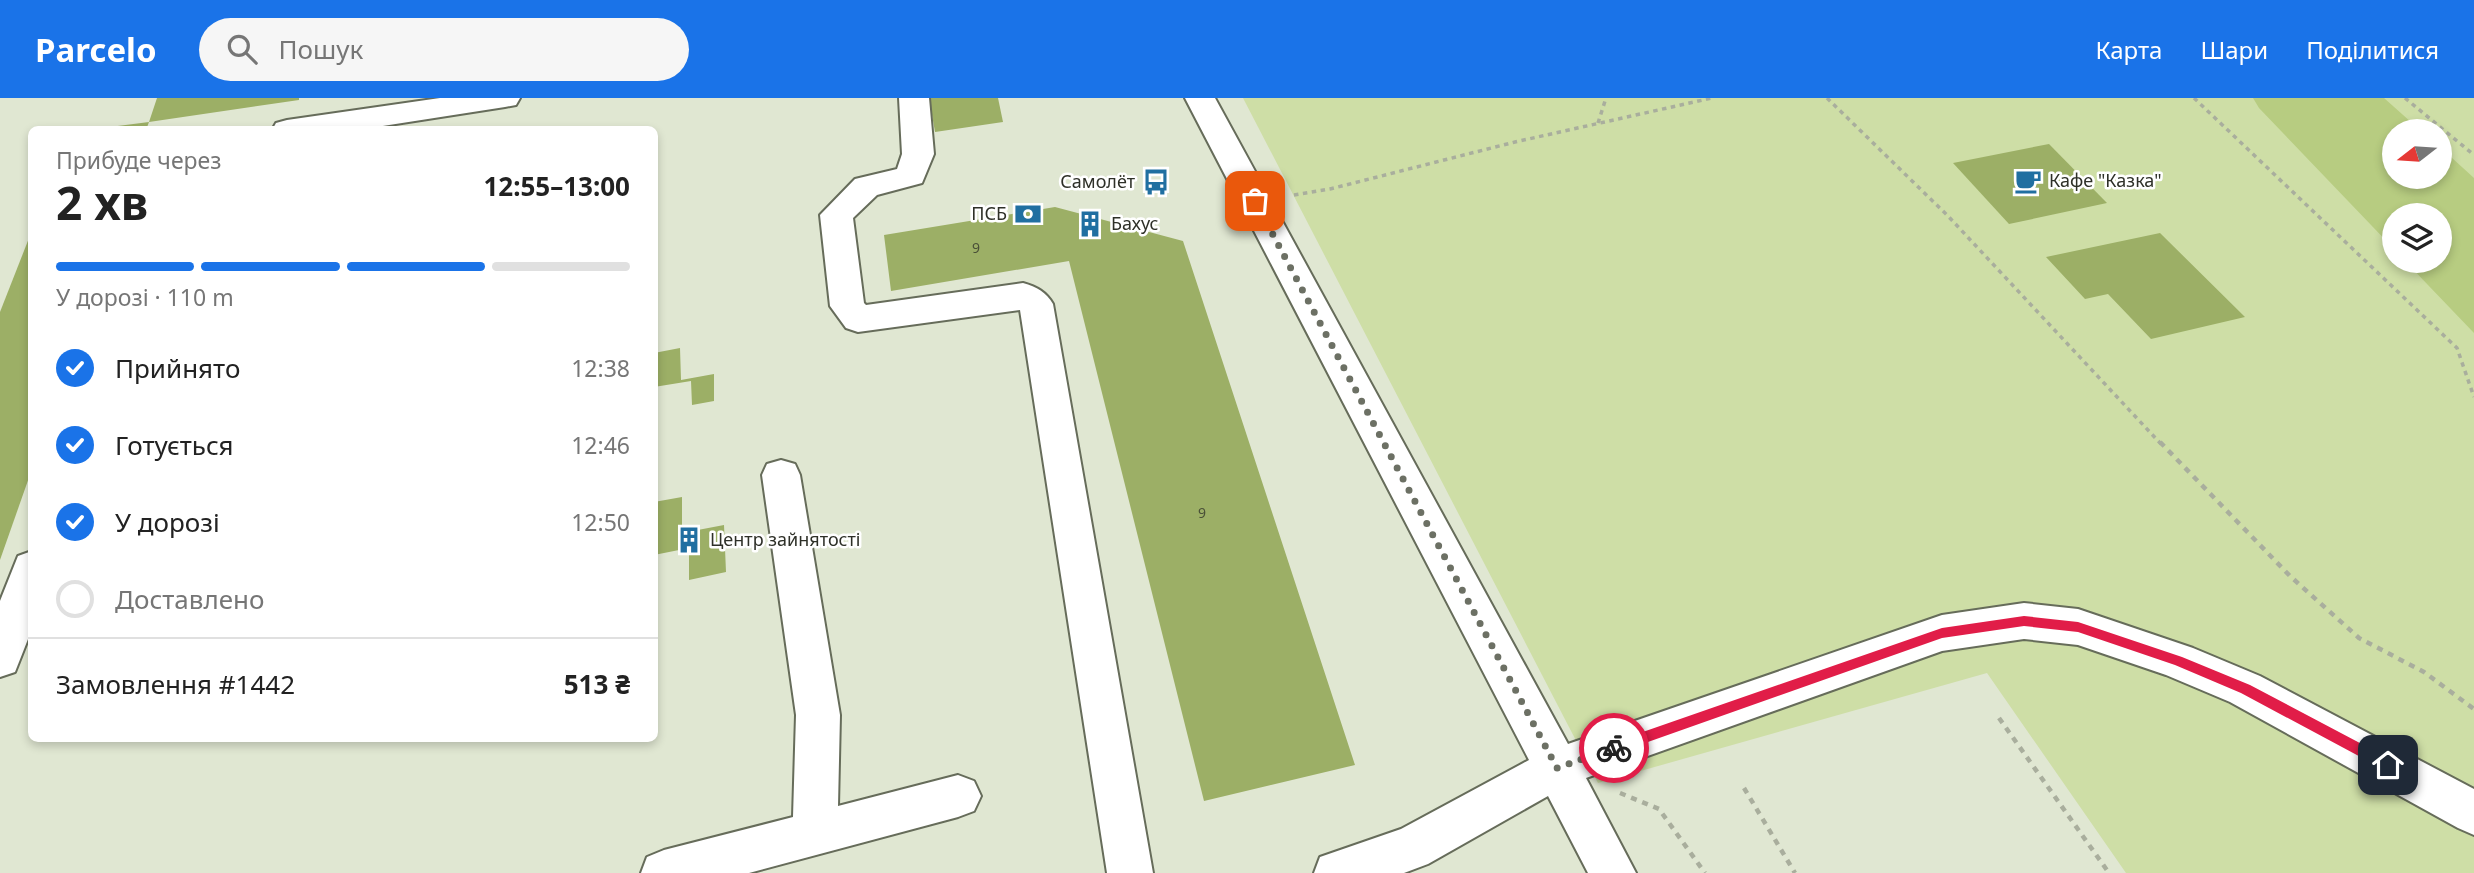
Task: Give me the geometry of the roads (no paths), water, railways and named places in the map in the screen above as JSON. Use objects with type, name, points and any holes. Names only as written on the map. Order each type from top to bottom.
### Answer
[{"type":"street","points":[[314,126],[505,98]]},
{"type":"street","points":[[914,98],[918,154],[911,176],[866,187],[835,215],[847,306],[858,319],[1023,295],[1036,304],[1130,873]]},
{"type":"street","points":[[1200,98],[1613,873]]},
{"type":"street","points":[[781,475],[818,715],[815,832]]},
{"type":"street","points":[[0,659],[28,579]]},
{"type":"street","points":[[1337,873],[1417,861],[1557,768],[1942,633],[1994,624],[2043,622],[2078,627],[2245,689],[2474,813]]},
{"type":"street","points":[[664,873],[957,796]]},
{"type":"place","name":"Кафе \"Казка\"","points":[[2028,181]]},
{"type":"place","name":"Самолёт","points":[[1156,182]]},
{"type":"place","name":"ПСБ","points":[[1028,214]]},
{"type":"place","name":"Бахус","points":[[1090,224]]},
{"type":"place","name":"Центр зайнятості","points":[[689,540]]}]
